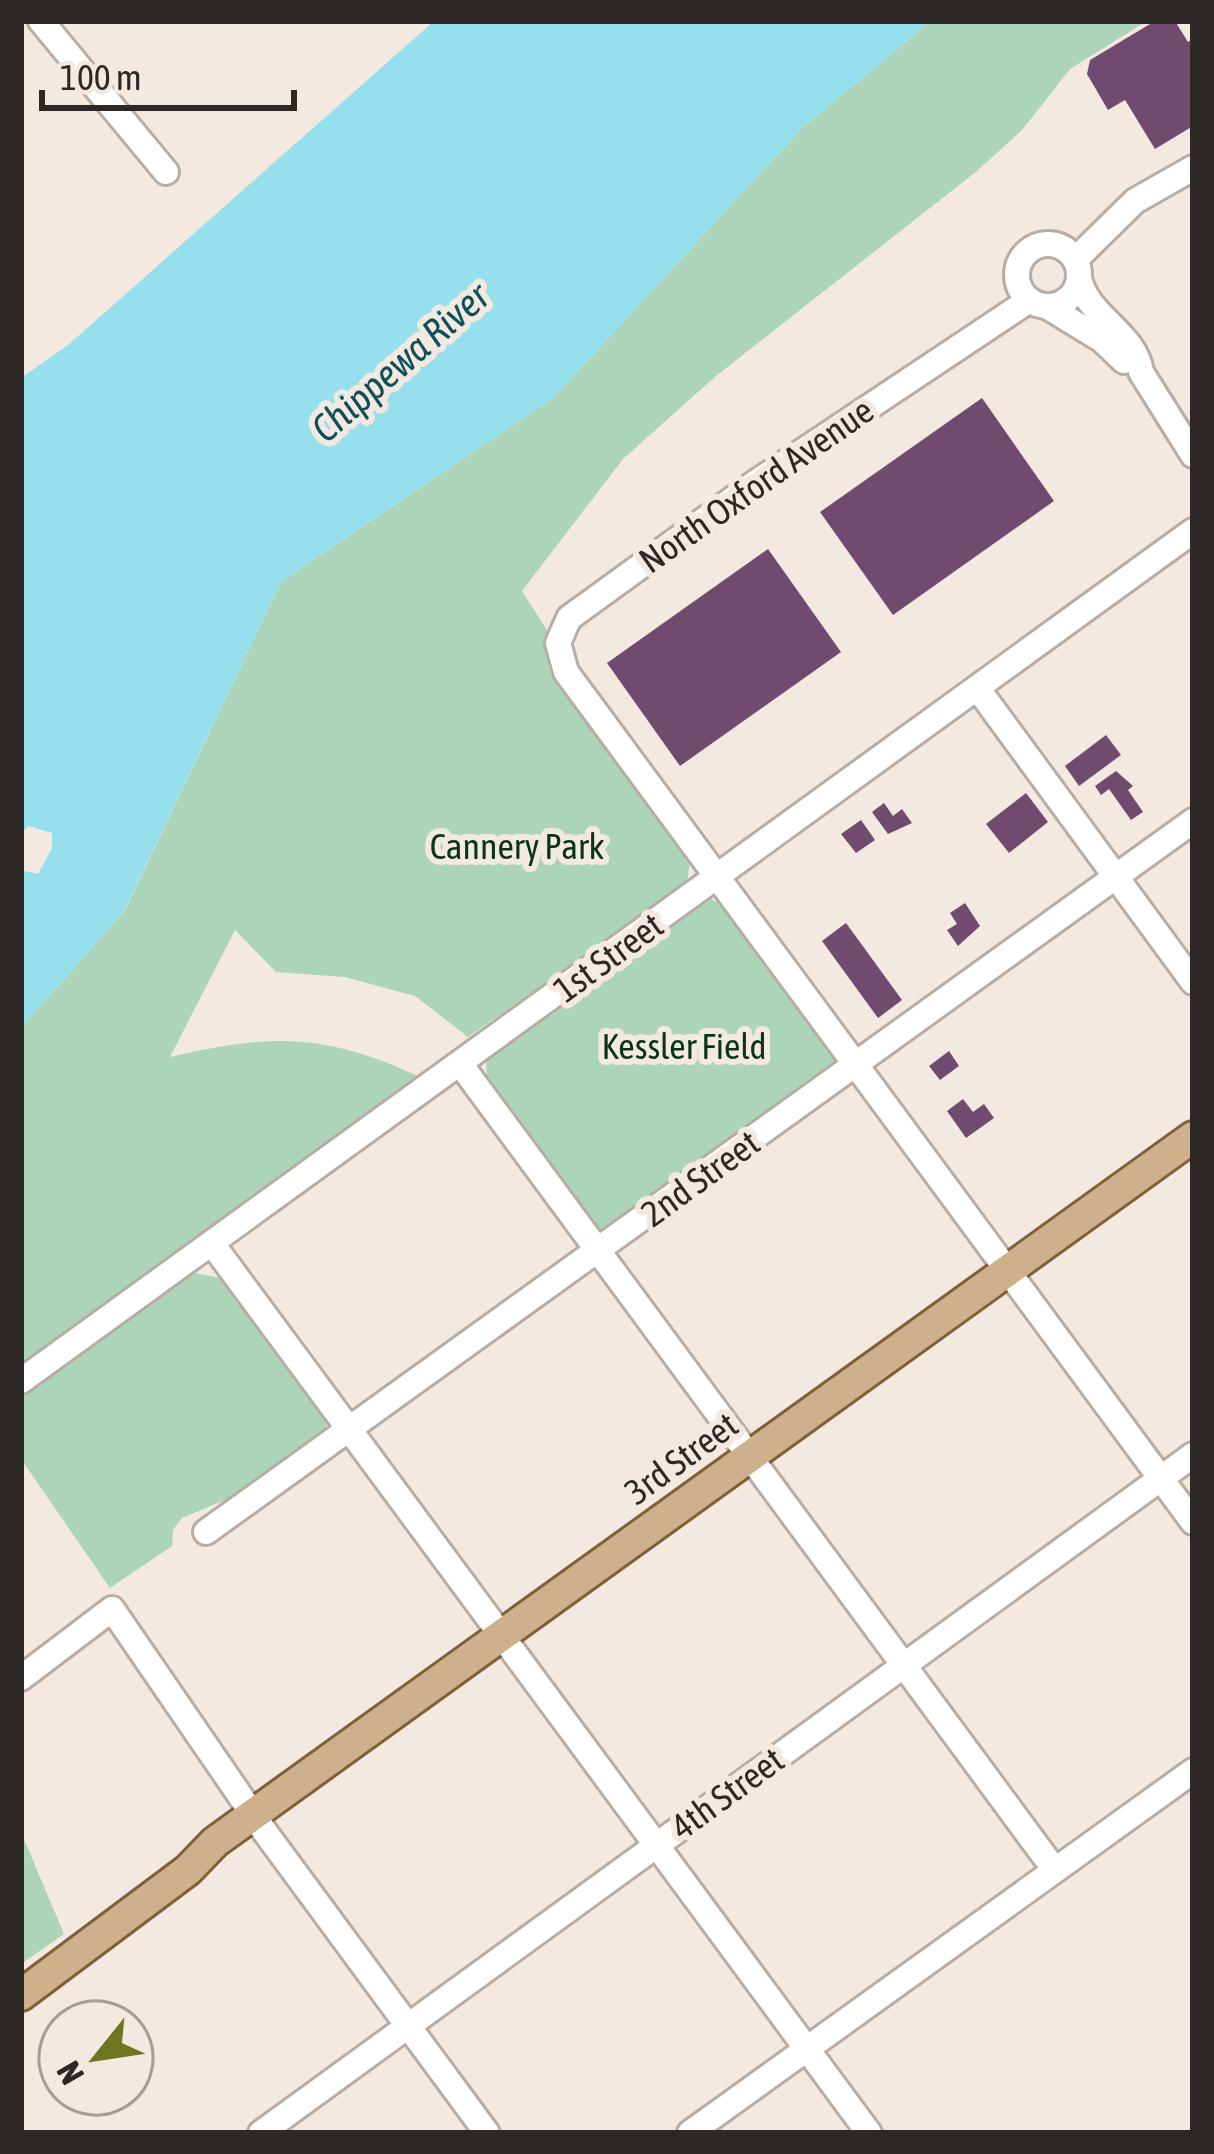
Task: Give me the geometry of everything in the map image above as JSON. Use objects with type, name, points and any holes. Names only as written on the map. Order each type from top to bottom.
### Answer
[{"type":"main road","name":"3rd Street","points":[[21,1995],[188,1870],[215,1842],[1193,1137]]},
{"type":"main road","name":"3rd Street","points":[[21,1973],[178,1859],[215,1842]]},
{"type":"street","points":[[41,21],[166,172]]},
{"type":"street","points":[[1031,295],[1067,297],[1078,268],[1135,201],[1193,168]]},
{"type":"street","points":[[1135,201],[1105,206],[1053,244],[1024,258],[1031,295],[1102,340],[1141,372],[1193,455]]},
{"type":"street","points":[[1053,244],[1078,268],[1089,302],[1139,357],[1141,372]]},
{"type":"street","name":"North Oxford Avenue","points":[[717,876],[566,672],[558,644],[569,618],[1031,295]]},
{"type":"street","name":"1st Street","points":[[21,1381],[1193,531]]},
{"type":"street","points":[[978,689],[1193,982]]},
{"type":"street","name":"2nd Street","points":[[206,1532],[351,1432],[1193,821]]},
{"type":"street","points":[[717,876],[1193,1522]]},
{"type":"street","points":[[461,1065],[1054,1869]]},
{"type":"street","points":[[213,1245],[869,2133]]},
{"type":"street","name":"4th Street","points":[[261,2133],[1193,1455]]},
{"type":"street","points":[[21,1678],[112,1609],[254,1814],[487,2133]]},
{"type":"street","points":[[690,2133],[1193,1771]]},
{"type":"green space","name":"Cannery Park","points":[[931,21],[1147,21],[1070,69],[1022,130],[977,171],[716,376],[623,459],[522,591],[547,630],[546,655],[561,690],[690,859],[687,884],[468,1037],[415,996],[345,977],[276,972],[235,930],[170,1057],[238,1044],[297,1042],[355,1052],[420,1077],[21,1367],[21,1028],[125,910],[281,582],[553,398],[802,128]]},
{"type":"green space","name":"Kessler Field","points":[[711,899],[725,905],[834,1055],[835,1066],[598,1232],[487,1079],[486,1058]]},
{"type":"green space","points":[[195,1273],[225,1279],[327,1420],[326,1431],[242,1493],[182,1518],[173,1530],[172,1546],[110,1588],[21,1459],[21,1394]]},
{"type":"green space","points":[[21,1832],[64,1934],[24,1962],[21,1955]]},
{"type":"water","name":"Chippewa River","points":[[434,21],[931,21],[802,128],[553,398],[281,582],[124,911],[21,1028],[21,870],[38,874],[52,848],[52,833],[28,826],[21,834],[21,378],[68,345]]},
{"type":"building","points":[[1155,21],[1175,21],[1188,42],[1193,39],[1193,126],[1155,149],[1125,100],[1108,110],[1087,74],[1090,60]]},
{"type":"building","points":[[982,398],[1054,501],[893,615],[820,512]]},
{"type":"building","points":[[768,549],[841,652],[680,766],[607,663]]},
{"type":"building","points":[[1106,735],[1121,755],[1079,786],[1065,766]]},
{"type":"building","points":[[1116,771],[1133,786],[1128,790],[1143,812],[1131,820],[1109,789],[1101,795],[1095,786]]},
{"type":"building","points":[[1026,793],[1048,822],[1009,853],[986,824]]},
{"type":"building","points":[[884,803],[893,816],[902,809],[912,823],[888,834],[872,812]]},
{"type":"building","points":[[861,820],[875,840],[856,853],[841,834]]},
{"type":"building","points":[[965,903],[980,926],[958,946],[947,930],[957,924],[950,913]]},
{"type":"building","points":[[846,923],[902,1000],[878,1018],[822,941]]},
{"type":"building","points":[[949,1051],[959,1066],[940,1080],[929,1066]]},
{"type":"building","points":[[963,1099],[973,1112],[984,1104],[994,1118],[966,1138],[947,1111]]}]
